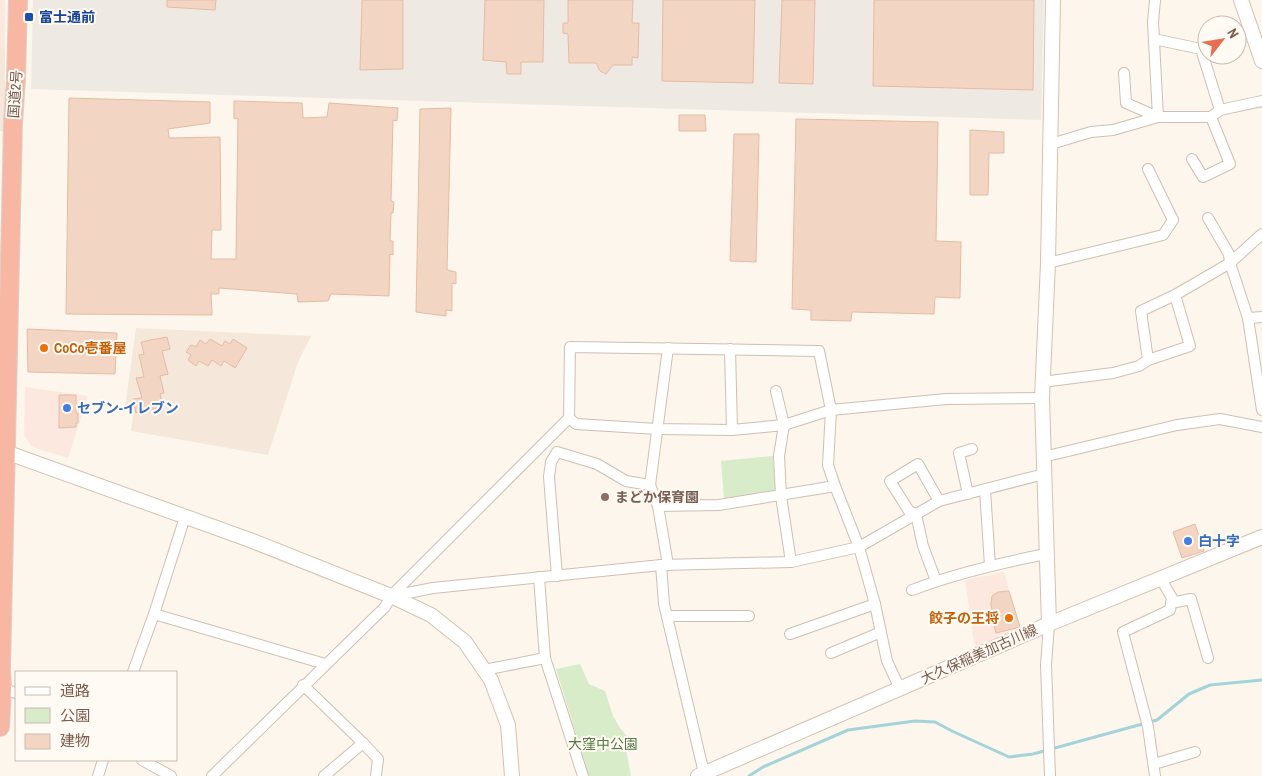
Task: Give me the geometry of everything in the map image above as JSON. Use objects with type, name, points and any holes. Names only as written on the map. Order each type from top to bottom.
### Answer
[{"type":"highway","name":"国道2号","points":[[0,728],[9,691],[0,669],[3,428],[18,0]]},
{"type":"street","points":[[1050,776],[1046,664],[1048,624],[1042,382],[1048,263],[1054,0]]},
{"type":"street","points":[[1155,0],[1153,22],[1158,116]]},
{"type":"street","points":[[1241,0],[1262,61]]},
{"type":"street","points":[[1154,39],[1201,49],[1220,110]]},
{"type":"street","points":[[1124,73],[1126,103],[1158,116]]},
{"type":"street","points":[[1051,144],[1091,132],[1113,130],[1158,116],[1211,117],[1220,110],[1262,101]]},
{"type":"street","points":[[1192,159],[1203,177],[1230,164],[1211,117]]},
{"type":"street","points":[[1048,263],[1163,235],[1172,220],[1148,169]]},
{"type":"street","points":[[1208,218],[1229,254],[1230,263],[1248,318],[1262,410]]},
{"type":"street","points":[[1148,360],[1141,311],[1230,263],[1262,234]]},
{"type":"street","points":[[1042,382],[1114,373],[1139,366],[1148,360],[1190,346],[1175,294]]},
{"type":"street","points":[[1248,318],[1262,317]]},
{"type":"street","points":[[212,776],[303,685],[385,607],[391,596],[569,418],[570,347],[819,351],[831,410],[828,465],[859,547],[875,604],[887,662],[900,689]]},
{"type":"street","points":[[668,348],[650,485],[658,506],[664,565],[664,604],[701,775]]},
{"type":"street","points":[[730,349],[732,430]]},
{"type":"street","points":[[776,391],[784,425],[779,456],[781,496],[791,562]]},
{"type":"street","points":[[569,418],[576,424],[657,429],[732,430],[784,425],[831,410],[946,399],[1042,398]]},
{"type":"street","points":[[1043,457],[1177,425],[1220,418],[1262,425]]},
{"type":"street","points":[[539,448],[551,462]]},
{"type":"street","points":[[968,494],[959,453],[972,449]]},
{"type":"street","points":[[3,451],[250,540],[391,596],[431,615],[465,642],[491,680],[508,725],[511,776]]},
{"type":"street","points":[[557,576],[549,477],[551,462],[557,452],[597,464],[626,481],[650,485]]},
{"type":"street","points":[[916,514],[908,512],[890,481],[918,464],[939,501]]},
{"type":"street","points":[[391,596],[433,588],[664,565],[791,562],[859,547],[939,501],[1044,474]]},
{"type":"street","points":[[658,506],[719,505],[835,486]]},
{"type":"street","points":[[985,490],[990,566]]},
{"type":"street","points":[[916,514],[923,546],[936,581]]},
{"type":"street","points":[[133,671],[186,517]]},
{"type":"street","name":"大久保稲美加古川線","points":[[701,775],[1048,624],[1262,537]]},
{"type":"street","points":[[912,590],[936,581],[990,566],[1046,554]]},
{"type":"street","points":[[540,577],[546,658],[583,776]]},
{"type":"street","points":[[1155,776],[1147,723],[1123,632],[1170,610],[1172,598],[1161,579]]},
{"type":"street","points":[[1171,603],[1191,599],[1208,658]]},
{"type":"street","points":[[790,634],[875,604]]},
{"type":"street","points":[[154,614],[325,664]]},
{"type":"street","points":[[667,616],[749,616]]},
{"type":"street","points":[[832,653],[881,632]]},
{"type":"street","points":[[484,670],[546,658]]},
{"type":"street","points":[[303,685],[363,742],[378,759],[376,776]]},
{"type":"street","points":[[324,776],[363,742]]},
{"type":"street","points":[[1154,764],[1195,752]]},
{"type":"street","points":[[98,776],[103,761]]},
{"type":"street","points":[[144,761],[171,776]]},
{"type":"shaded area","points":[[0,0],[5,0],[5,48],[0,48]]},
{"type":"shaded area","points":[[33,0],[1044,0],[1041,120],[31,89]]},
{"type":"shaded area","points":[[0,48],[5,48],[5,131],[0,131]]},
{"type":"shaded area","points":[[136,328],[311,336],[298,362],[268,455],[131,431],[133,416],[125,408]]},
{"type":"shaded area","points":[[25,387],[88,396],[68,458],[32,447],[24,435]]},
{"type":"shaded area","points":[[1004,572],[1020,627],[975,649],[965,580]]},
{"type":"green space","points":[[773,456],[775,489],[772,494],[724,499],[721,461]]},
{"type":"green space","name":"大窪中公園","points":[[580,664],[589,684],[605,691],[613,716],[620,728],[635,745],[626,749],[631,776],[589,776],[556,669]]},
{"type":"building","points":[[167,0],[216,0],[215,10],[167,7]]},
{"type":"building","points":[[362,0],[403,0],[403,69],[360,70]]},
{"type":"building","points":[[485,0],[544,0],[543,62],[521,62],[521,74],[507,74],[506,62],[483,60]]},
{"type":"building","points":[[568,0],[633,0],[632,23],[639,23],[638,58],[632,57],[632,65],[613,65],[606,74],[600,71],[596,63],[569,63],[568,34],[563,33],[563,23],[568,23]]},
{"type":"building","points":[[663,0],[755,0],[753,83],[662,81]]},
{"type":"building","points":[[782,0],[815,0],[813,84],[779,83]]},
{"type":"building","points":[[874,0],[1034,0],[1033,90],[873,86]]},
{"type":"building","points":[[69,98],[210,102],[210,123],[168,129],[169,138],[220,137],[221,230],[212,230],[211,259],[236,259],[238,118],[234,119],[234,101],[302,103],[303,118],[327,117],[329,103],[398,108],[397,121],[393,120],[391,201],[394,202],[393,213],[391,213],[390,241],[393,241],[393,255],[390,254],[389,296],[331,294],[328,301],[298,302],[297,294],[219,288],[219,294],[211,294],[212,315],[66,314]]},
{"type":"building","points":[[451,108],[447,270],[456,272],[456,284],[452,283],[452,311],[446,310],[446,316],[416,312],[420,109]]},
{"type":"building","points":[[679,115],[705,115],[706,131],[679,131]]},
{"type":"building","points":[[796,119],[938,122],[936,241],[961,242],[960,298],[935,297],[934,314],[852,312],[851,321],[811,320],[811,310],[792,309]]},
{"type":"building","points":[[970,130],[1004,132],[1004,153],[989,153],[988,195],[970,195]]},
{"type":"building","points":[[734,134],[759,134],[756,262],[730,261]]},
{"type":"building","points":[[27,329],[117,333],[115,374],[28,372]]},
{"type":"building","points":[[167,337],[170,349],[162,351],[168,374],[160,376],[164,393],[160,394],[163,407],[136,413],[133,399],[142,398],[136,378],[144,377],[139,355],[144,354],[141,342]]},
{"type":"building","points":[[210,339],[222,346],[225,341],[230,344],[233,339],[247,348],[235,368],[224,361],[221,366],[212,360],[208,366],[199,361],[196,366],[188,360],[191,355],[186,352],[191,345],[196,347],[200,340],[206,344]]},
{"type":"building","points":[[59,395],[76,395],[78,423],[76,423],[76,427],[59,428]]},
{"type":"building","name":"白十字","points":[[1195,524],[1204,551],[1182,558],[1173,532]]},
{"type":"building","points":[[1009,591],[1020,627],[996,633],[991,605],[992,596],[998,592]]},
{"type":"waterway","points":[[749,776],[763,767],[848,730],[915,721],[935,722],[1009,757],[1033,754],[1157,720],[1189,694],[1210,685],[1262,680]]},
{"type":"place","name":"富士通前","points":[[29,17]]},
{"type":"place","name":"CoCo壱番屋","points":[[44,348]]},
{"type":"place","name":"セブン-イレブン","points":[[67,408]]},
{"type":"place","name":"まどか保育園","points":[[605,497]]},
{"type":"place","name":"白十字","points":[[1188,541]]},
{"type":"place","name":"餃子の王将","points":[[1009,618]]}]
